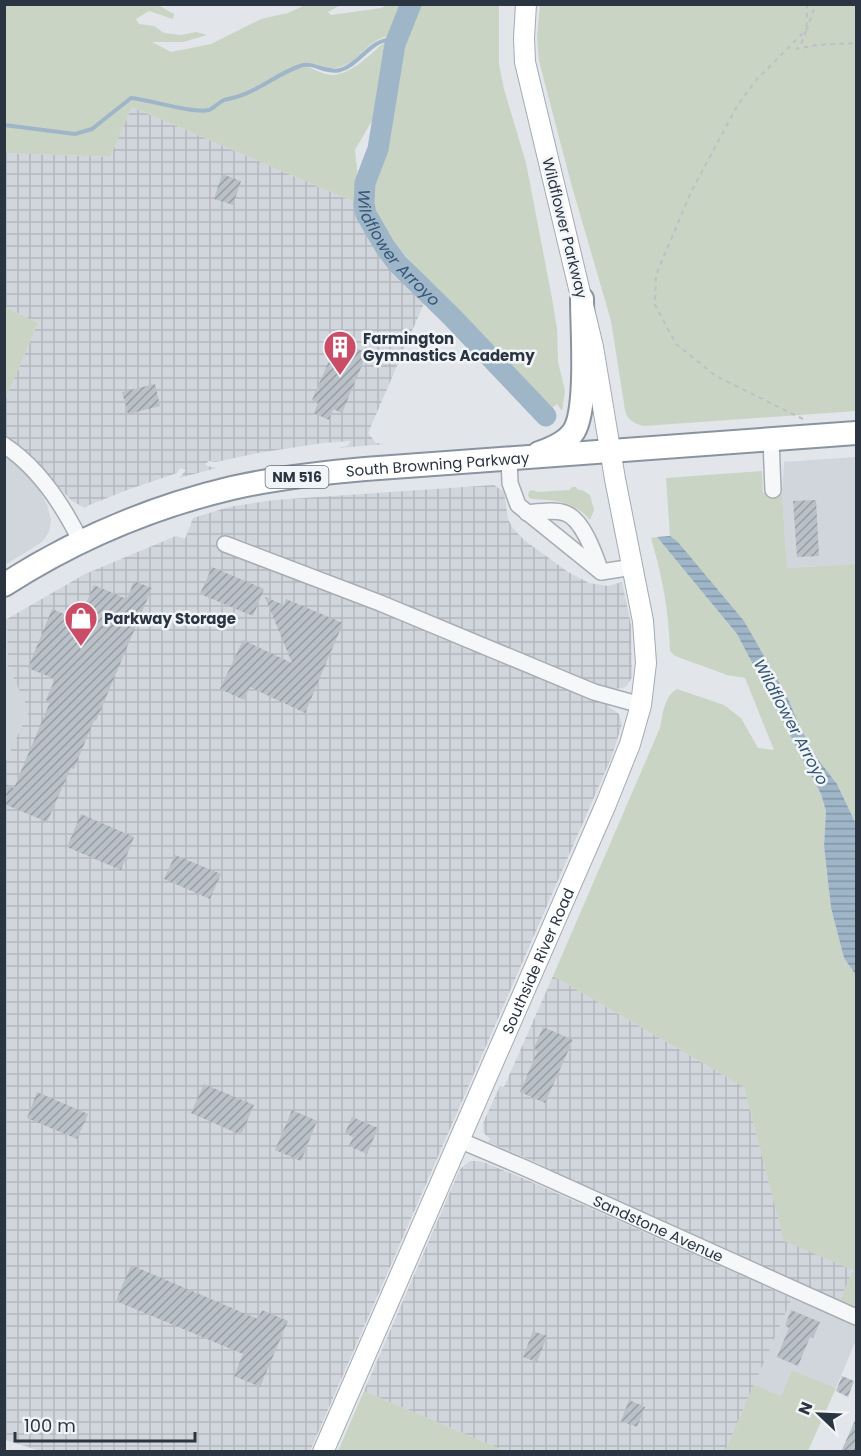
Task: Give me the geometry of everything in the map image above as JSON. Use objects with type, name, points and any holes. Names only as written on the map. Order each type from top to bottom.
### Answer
[{"type":"highway","points":[[518,457],[547,450],[562,442],[574,430],[580,417],[582,299]]},
{"type":"highway","name":"South Browning Parkway","points":[[4,585],[81,542],[135,519],[234,488],[310,474],[856,433]]},
{"type":"main road","name":"Wildflower Parkway","points":[[526,4],[525,62],[593,348],[610,452]]},
{"type":"main road","name":"Southside River Road","points":[[324,1452],[630,744],[645,679],[645,641],[610,452]]},
{"type":"street","points":[[771,440],[773,490]]},
{"type":"street","points":[[4,445],[23,459],[48,486],[69,517],[81,542]]},
{"type":"street","points":[[518,457],[510,483],[518,505],[601,572],[633,567]]},
{"type":"street","points":[[527,513],[565,513],[578,523],[593,550],[601,572]]},
{"type":"street","points":[[225,544],[380,603],[594,692],[640,705]]},
{"type":"street","name":"Sandstone Avenue","points":[[459,1140],[856,1317]]},
{"type":"path","points":[[803,419],[716,376],[676,344],[655,305],[656,275],[691,192],[737,106],[758,79],[807,29],[807,4]]},
{"type":"path","points":[[816,4],[804,41],[797,49],[816,45],[856,43]]},
{"type":"shaded area","points":[[132,107],[354,202],[359,222],[375,251],[387,267],[425,301],[368,433],[376,443],[386,444],[337,448],[347,446],[351,441],[323,443],[216,462],[209,461],[205,464],[207,466],[217,468],[179,478],[186,470],[180,468],[177,473],[127,490],[85,508],[72,501],[36,464],[5,439],[5,400],[38,323],[5,307],[5,153],[110,157]]},
{"type":"shaded area","points":[[4,453],[28,474],[38,488],[47,505],[51,520],[49,532],[42,542],[5,565]]},
{"type":"shaded area","points":[[856,457],[856,564],[787,568],[782,493],[784,462]]},
{"type":"shaded area","points":[[494,485],[504,492],[508,519],[524,540],[568,572],[589,583],[608,586],[622,582],[631,625],[632,677],[626,687],[615,689],[608,706],[619,714],[622,724],[612,756],[310,1451],[44,1452],[5,1440],[4,765],[29,711],[8,666],[7,619],[85,574],[176,536],[185,539],[193,518],[229,507],[274,500]]},
{"type":"shaded area","points":[[5,615],[8,666],[29,711],[5,764]]},
{"type":"shaded area","points":[[553,976],[744,1087],[784,1240],[853,1270],[840,1301],[583,1188],[538,1163],[488,1142],[490,1139],[483,1132],[483,1123],[500,1086],[504,1087]]},
{"type":"shaded area","points":[[470,1161],[486,1163],[527,1180],[792,1298],[725,1451],[505,1451],[364,1391],[460,1169]]},
{"type":"shaded area","points":[[792,1298],[856,1326],[856,1340],[836,1388],[792,1370],[781,1396],[754,1384]]},
{"type":"green space","points":[[5,4],[158,5],[174,14],[173,19],[149,11],[136,19],[139,24],[154,26],[164,33],[181,35],[196,32],[207,35],[183,42],[152,42],[171,52],[211,44],[261,19],[288,13],[305,5],[341,5],[328,12],[331,15],[381,8],[387,5],[405,5],[394,35],[378,40],[349,63],[333,68],[314,64],[303,65],[325,74],[343,73],[355,67],[382,44],[391,43],[373,119],[355,150],[358,179],[354,202],[132,107],[110,157],[5,153]]},
{"type":"green space","points":[[540,4],[856,5],[856,411],[644,426],[630,419],[625,410],[611,321],[539,61],[537,37]]},
{"type":"green space","points":[[499,5],[499,64],[526,163],[552,298],[557,329],[558,362],[565,391],[562,411],[557,404],[552,411],[420,273],[377,217],[370,199],[373,179],[387,142],[406,32],[417,6]]},
{"type":"green space","points":[[5,307],[38,323],[5,400]]},
{"type":"green space","points":[[762,471],[763,493],[782,493],[787,568],[856,564],[856,824],[837,784],[817,758],[799,725],[787,696],[767,663],[688,555],[670,536],[666,478]]},
{"type":"green space","points":[[572,487],[590,495],[594,510],[590,520],[570,505],[556,501],[531,499],[528,496],[529,491],[533,490],[537,492],[569,490]]},
{"type":"green space","points":[[657,537],[737,634],[821,794],[826,811],[824,846],[831,908],[844,958],[856,975],[856,1309],[840,1301],[853,1270],[784,1241],[744,1087],[553,976],[660,728],[669,696],[677,689],[724,705],[741,718],[758,748],[774,750],[745,678],[727,675],[675,656],[670,651],[664,594],[651,538]]},
{"type":"green space","points":[[792,1370],[836,1388],[808,1451],[725,1451],[754,1384],[781,1396]]},
{"type":"green space","points":[[364,1391],[505,1451],[338,1451]]},
{"type":"water","points":[[670,536],[677,541],[744,621],[787,696],[799,725],[817,758],[837,784],[856,824],[856,975],[844,958],[831,908],[824,846],[826,811],[821,794],[737,634],[657,537]]},
{"type":"building","points":[[222,174],[241,181],[233,205],[214,199]]},
{"type":"building","name":"Farmington Gymnastics Academy","points":[[338,340],[367,353],[342,413],[333,409],[329,420],[314,413],[318,403],[312,400]]},
{"type":"building","points":[[155,384],[160,406],[128,414],[122,392]]},
{"type":"building","points":[[816,500],[819,556],[797,557],[793,501]]},
{"type":"building","points":[[212,567],[264,589],[253,616],[200,594]]},
{"type":"building","points":[[134,581],[152,588],[96,721],[94,720],[74,769],[71,768],[47,822],[4,804],[4,784],[14,788],[50,702],[46,700],[55,679],[28,668],[52,609],[79,620],[94,585],[127,599]]},
{"type":"building","points":[[265,597],[284,605],[286,599],[343,623],[305,713],[250,687],[244,700],[220,689],[243,640],[292,663]]},
{"type":"building","points":[[81,814],[134,837],[121,870],[67,847]]},
{"type":"building","points":[[175,855],[221,874],[210,899],[164,879]]},
{"type":"building","points":[[543,1027],[573,1040],[545,1103],[520,1092],[538,1050],[534,1048]]},
{"type":"building","points":[[204,1084],[254,1105],[241,1135],[191,1113]]},
{"type":"building","points":[[37,1092],[88,1114],[77,1139],[27,1118]]},
{"type":"building","points":[[292,1110],[317,1121],[301,1161],[275,1150]]},
{"type":"building","points":[[352,1117],[378,1128],[367,1154],[349,1146],[353,1137],[345,1133]]},
{"type":"building","points":[[131,1265],[258,1319],[262,1310],[288,1321],[260,1387],[234,1376],[243,1354],[116,1301]]},
{"type":"building","points":[[791,1310],[820,1322],[813,1338],[810,1337],[798,1366],[777,1357],[789,1328],[785,1326]]},
{"type":"building","points":[[533,1331],[547,1336],[537,1362],[523,1357]]},
{"type":"building","points":[[842,1376],[854,1381],[848,1397],[836,1391]]},
{"type":"building","points":[[629,1400],[645,1407],[637,1427],[621,1421]]},
{"type":"building","points":[[856,1418],[856,1452],[841,1452]]},
{"type":"waterway","name":"Wildflower Arroyo","points":[[411,4],[395,44],[378,149],[365,183],[366,214],[398,264],[546,416]]},
{"type":"waterway","points":[[4,125],[75,134],[92,129],[131,98],[194,110],[209,110],[224,100],[249,92],[300,66],[310,65],[335,71],[340,70],[347,68],[383,41],[390,40],[395,44]]},
{"type":"place","name":"Farmington Gymnastics Academy","points":[[340,376]]},
{"type":"place","name":"Parkway Storage","points":[[81,647]]}]
